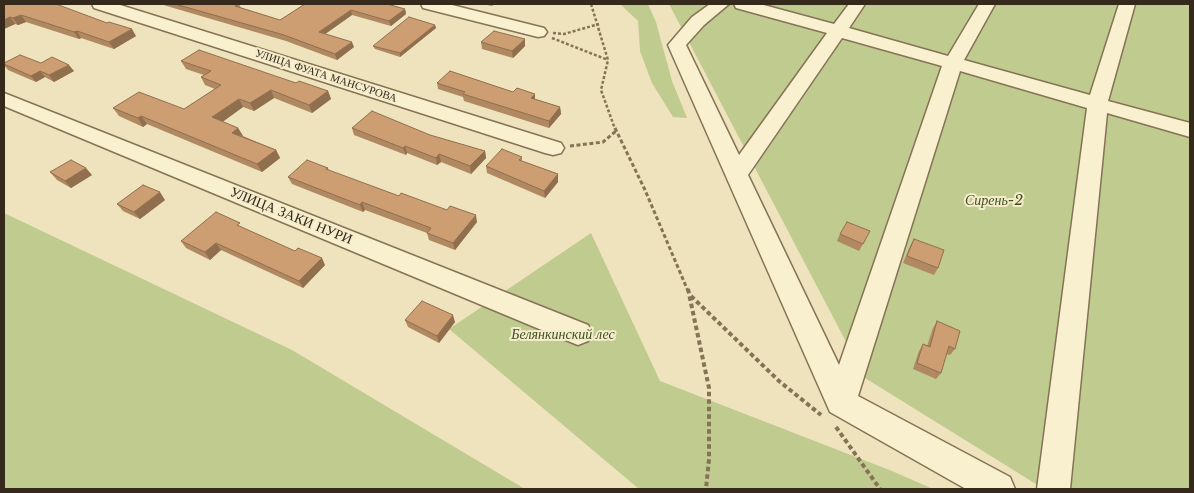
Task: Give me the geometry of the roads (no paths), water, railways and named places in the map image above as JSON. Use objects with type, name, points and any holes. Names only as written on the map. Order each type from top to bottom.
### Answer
[{"type":"street","name":"УЛИЦА ФУАТА МАНСУРОВА","points":[[100,4],[553,148]]},
{"type":"street","points":[[429,4],[538,32]]},
{"type":"street","points":[[721,4],[698,21],[678,45],[736,175],[833,415],[998,489]]},
{"type":"street","points":[[742,4],[1098,102],[1190,130]]},
{"type":"street","points":[[736,175],[857,4]]},
{"type":"street","points":[[833,415],[953,63],[987,4]]},
{"type":"street","points":[[1054,489],[1098,102],[1127,4]]},
{"type":"street","name":"УЛИЦА ЗАКИ НУРИ","points":[[4,99],[578,333]]},
{"type":"park label","name":"Сирень-2","points":[[994,201]]},
{"type":"park label","name":"Белянкинский лес","points":[[563,335]]}]
